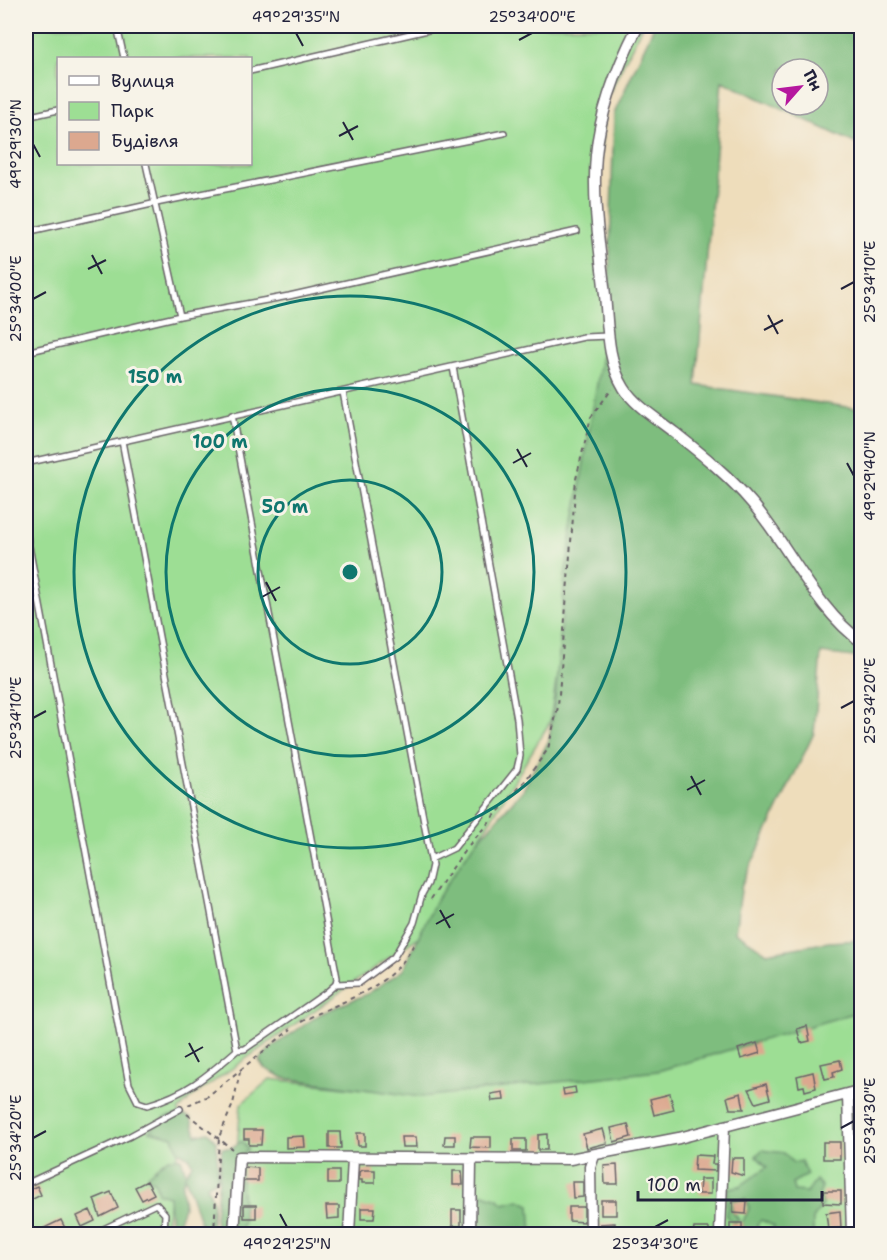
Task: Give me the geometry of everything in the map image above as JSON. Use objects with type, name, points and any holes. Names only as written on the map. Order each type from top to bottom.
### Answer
[{"type":"street","points":[[638,26],[614,78],[596,154],[596,202],[609,336],[615,369],[622,383],[648,411],[737,485],[772,528],[828,612],[845,630],[861,642]]},
{"type":"street","points":[[234,1234],[239,1157],[471,1160],[594,1156],[724,1126],[861,1090]]},
{"type":"street","points":[[848,1094],[852,1234]]},
{"type":"street","points":[[720,1234],[724,1126]]},
{"type":"street","points":[[591,1234],[590,1167],[594,1156]]},
{"type":"street","points":[[350,1234],[353,1159]]},
{"type":"street","points":[[470,1234],[471,1160]]},
{"type":"lane","points":[[117,26],[124,57]]},
{"type":"lane","points":[[252,71],[445,26]]},
{"type":"lane","points":[[26,117],[57,110]]},
{"type":"lane","points":[[26,232],[504,133]]},
{"type":"lane","points":[[146,165],[180,316]]},
{"type":"lane","points":[[26,352],[180,316],[289,296],[577,231]]},
{"type":"lane","points":[[26,463],[584,337],[609,336]]},
{"type":"lane","points":[[431,859],[454,848],[517,769],[520,756],[517,718],[453,367]]},
{"type":"lane","points":[[26,530],[117,1025],[132,1093],[138,1102],[147,1105],[195,1086],[237,1050],[245,1048],[336,984],[359,983],[394,957],[414,923],[422,894],[428,883],[431,859],[343,392]]},
{"type":"lane","points":[[232,416],[333,957],[336,984]]},
{"type":"lane","points":[[122,441],[237,1050]]},
{"type":"lane","points":[[26,1184],[130,1136],[180,1108]]},
{"type":"lane","points":[[93,1234],[156,1204],[165,1214],[164,1234]]},
{"type":"path","points":[[428,905],[466,849],[525,781],[548,749],[558,707],[576,479],[591,417],[609,391],[622,383]]},
{"type":"path","points":[[301,1022],[389,976],[404,961],[418,932]]},
{"type":"path","points":[[180,1108],[208,1096],[291,1029]]},
{"type":"path","points":[[213,1234],[219,1137],[233,1104],[240,1072]]},
{"type":"path","points":[[180,1108],[219,1137],[239,1157]]},
{"type":"green space","points":[[26,26],[642,26],[605,102],[598,179],[604,297],[600,390],[550,722],[420,936],[193,1096],[179,1110],[182,1130],[164,1234],[26,1234]]},
{"type":"green space","points":[[654,26],[861,26],[861,146],[799,117],[830,117],[830,57],[770,57],[770,103],[722,81],[696,385],[861,409],[861,658],[821,653],[814,733],[742,884],[735,932],[767,953],[829,942],[861,940],[861,1011],[658,1071],[421,1097],[284,1078],[264,1068],[259,1060],[272,1047],[322,1013],[367,994],[403,970],[436,900],[472,847],[523,790],[549,740],[556,688],[565,576],[608,318],[614,114]]},
{"type":"green space","points":[[861,1004],[861,1234],[229,1234],[241,1104],[270,1079],[372,1090],[437,1091]]},
{"type":"green space","points":[[861,1099],[862,1163],[855,1143],[857,1103]]},
{"type":"green space","points":[[182,1114],[191,1118],[196,1135],[208,1132],[217,1142],[217,1179],[207,1186],[213,1201],[211,1229],[208,1231],[202,1227],[185,1176],[182,1185],[184,1207],[175,1232],[171,1233],[169,1196],[158,1193],[155,1182],[148,1179],[147,1175],[168,1158],[181,1158],[186,1173],[192,1164],[189,1157],[178,1151],[173,1137],[149,1131],[166,1117]]},
{"type":"green space","points":[[242,1141],[248,1149],[239,1157],[244,1218],[240,1234],[217,1234],[215,1217],[222,1148],[231,1148]]},
{"type":"green space","points":[[762,1150],[784,1153],[793,1163],[801,1161],[807,1175],[792,1183],[794,1191],[807,1192],[816,1180],[822,1187],[819,1195],[823,1203],[813,1219],[813,1234],[772,1234],[774,1226],[761,1220],[757,1224],[760,1234],[746,1234],[742,1223],[750,1207],[745,1199],[731,1200],[732,1211],[739,1220],[734,1223],[726,1216],[728,1188],[740,1186],[767,1167],[756,1156]]},
{"type":"green space","points":[[481,1193],[498,1199],[504,1204],[519,1200],[530,1205],[532,1234],[475,1234],[474,1202]]},
{"type":"building","points":[[807,1026],[810,1041],[801,1043],[797,1029]]},
{"type":"building","points":[[757,1043],[760,1053],[741,1059],[738,1049]]},
{"type":"building","points":[[840,1060],[842,1069],[833,1072],[834,1077],[825,1079],[821,1064]]},
{"type":"building","points":[[813,1072],[816,1088],[805,1091],[804,1086],[799,1087],[797,1076]]},
{"type":"building","points":[[766,1084],[770,1099],[756,1103],[749,1089]]},
{"type":"building","points":[[575,1087],[576,1093],[564,1095],[563,1089]]},
{"type":"building","points":[[503,1092],[504,1100],[492,1101],[491,1094]]},
{"type":"building","points":[[741,1093],[744,1109],[730,1109],[727,1097]]},
{"type":"building","points":[[670,1094],[674,1110],[654,1115],[650,1099]]},
{"type":"building","points":[[628,1124],[631,1137],[614,1142],[611,1128]]},
{"type":"building","points":[[603,1129],[607,1143],[587,1148],[583,1134]]},
{"type":"building","points":[[244,1130],[262,1130],[261,1145],[249,1145],[249,1139],[244,1139]]},
{"type":"building","points":[[329,1132],[340,1132],[341,1148],[329,1148]]},
{"type":"building","points":[[357,1133],[365,1133],[365,1146],[358,1146]]},
{"type":"building","points":[[547,1134],[547,1150],[538,1150],[538,1135]]},
{"type":"building","points":[[304,1136],[305,1147],[286,1148],[286,1137]]},
{"type":"building","points":[[445,1136],[455,1136],[455,1145],[444,1145]]},
{"type":"building","points":[[401,1137],[416,1137],[417,1147],[402,1147]]},
{"type":"building","points":[[471,1137],[491,1137],[491,1148],[470,1147]]},
{"type":"building","points":[[513,1139],[526,1139],[526,1151],[513,1151]]},
{"type":"building","points":[[823,1142],[840,1142],[840,1159],[823,1159]]},
{"type":"building","points":[[695,1155],[713,1156],[712,1164],[716,1164],[716,1171],[694,1170]]},
{"type":"building","points":[[732,1158],[744,1158],[744,1176],[731,1172]]},
{"type":"building","points":[[617,1165],[618,1184],[605,1184],[604,1166]]},
{"type":"building","points":[[243,1167],[258,1168],[258,1181],[242,1181]]},
{"type":"building","points":[[375,1170],[375,1183],[362,1183],[362,1180],[359,1180],[359,1172]]},
{"type":"building","points":[[328,1171],[339,1171],[339,1184],[328,1184]]},
{"type":"building","points":[[453,1171],[462,1171],[463,1185],[453,1185]]},
{"type":"building","points":[[700,1179],[711,1179],[711,1194],[699,1194]]},
{"type":"building","points":[[147,1181],[154,1194],[142,1200],[135,1187]]},
{"type":"building","points":[[572,1182],[583,1182],[583,1197],[573,1198]]},
{"type":"building","points":[[37,1186],[41,1195],[29,1201],[26,1191]]},
{"type":"building","points":[[823,1191],[841,1191],[841,1204],[823,1203]]},
{"type":"building","points":[[111,1192],[118,1208],[100,1217],[94,1199]]},
{"type":"building","points":[[601,1200],[616,1200],[616,1215],[601,1215]]},
{"type":"building","points":[[733,1201],[747,1201],[746,1214],[733,1213]]},
{"type":"building","points":[[244,1205],[256,1205],[256,1218],[244,1218]]},
{"type":"building","points":[[326,1206],[339,1206],[339,1218],[327,1219]]},
{"type":"building","points":[[569,1207],[584,1207],[584,1222],[569,1221]]},
{"type":"building","points":[[361,1208],[375,1208],[374,1219],[361,1219]]},
{"type":"building","points":[[90,1210],[95,1221],[82,1227],[77,1216]]},
{"type":"building","points":[[452,1210],[461,1210],[461,1226],[452,1226]]},
{"type":"building","points":[[840,1211],[841,1228],[828,1229],[826,1213]]},
{"type":"building","points":[[61,1220],[68,1234],[47,1234],[44,1228]]},
{"type":"building","points":[[615,1223],[615,1234],[601,1234],[600,1224]]},
{"type":"building","points":[[730,1223],[742,1223],[742,1234],[730,1234]]},
{"type":"building","points":[[694,1228],[709,1228],[709,1234],[693,1234]]}]
